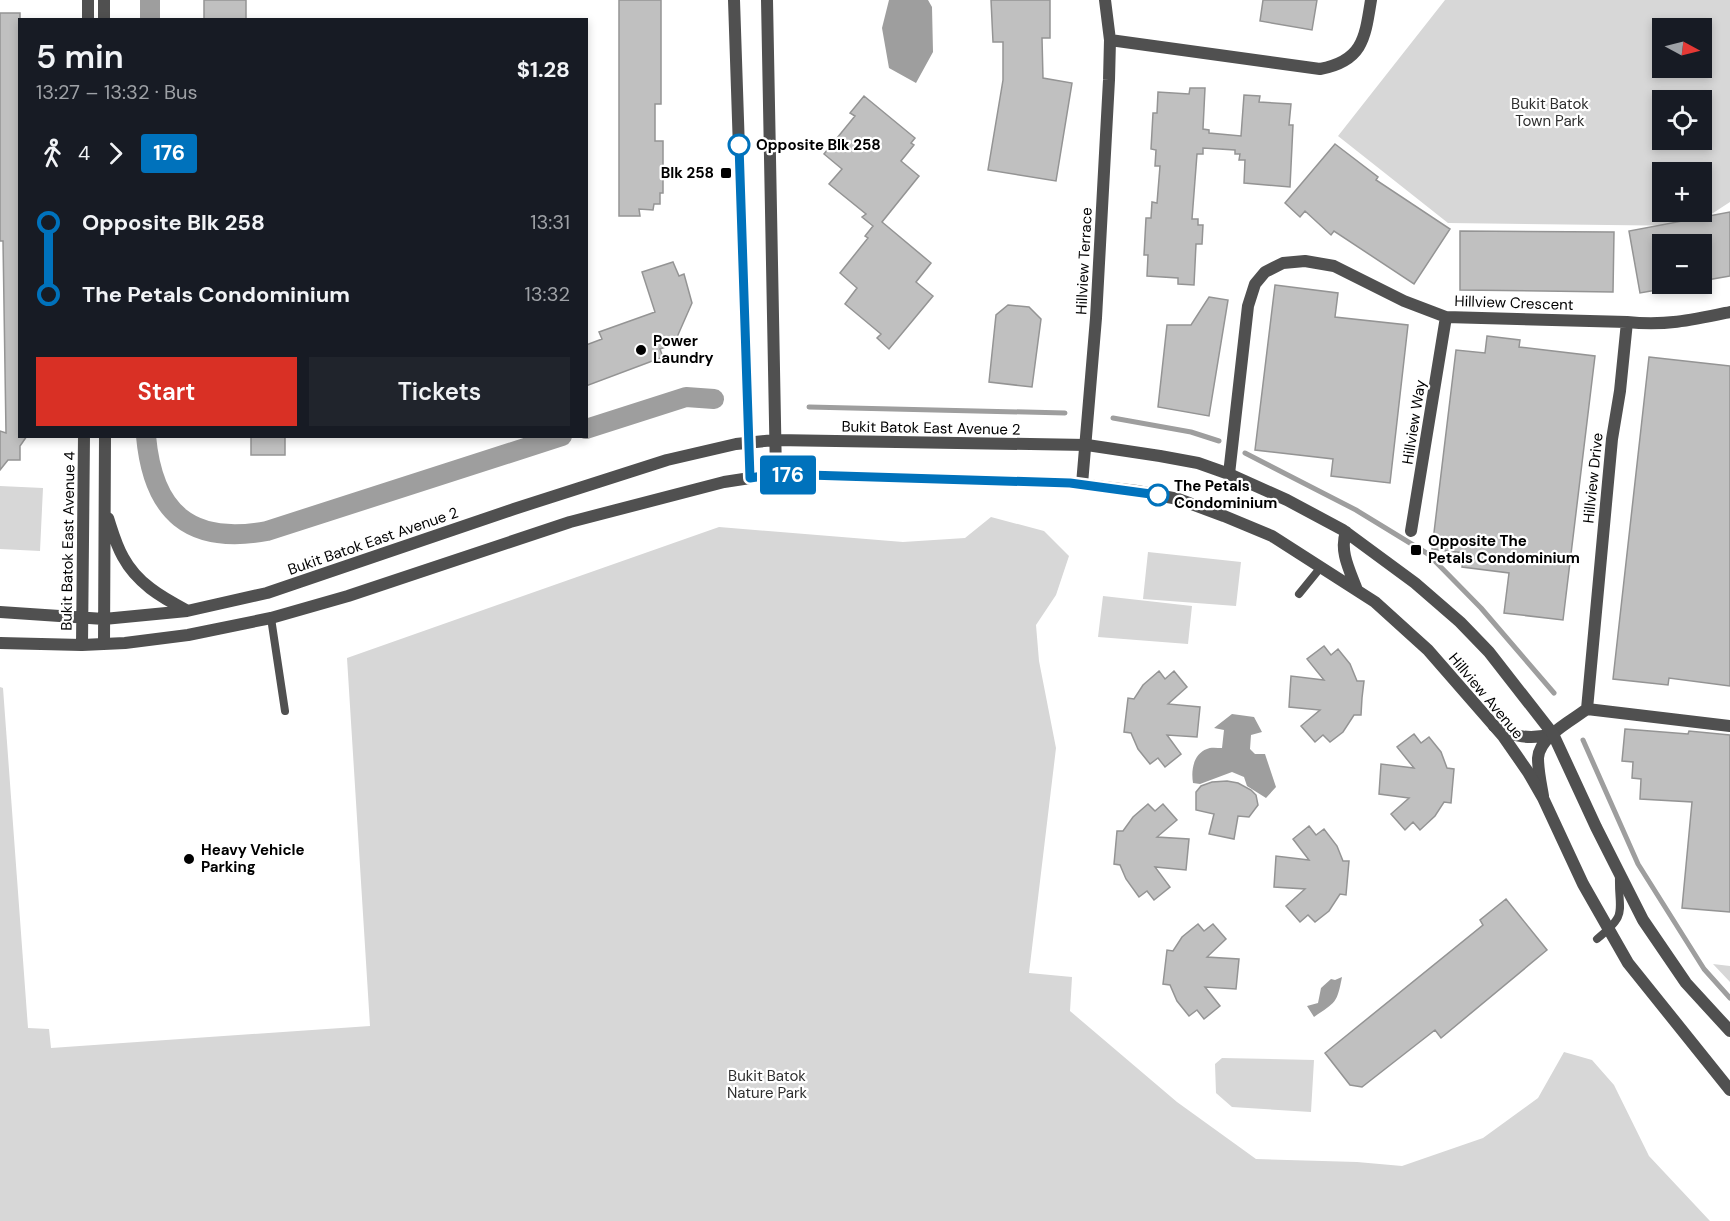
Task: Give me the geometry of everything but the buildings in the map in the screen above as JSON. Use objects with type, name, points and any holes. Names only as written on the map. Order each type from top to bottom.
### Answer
[{"type":"street","points":[[88,0],[88,18]]},
{"type":"street","points":[[104,0],[104,18]]},
{"type":"street","points":[[734,0],[750,478]]},
{"type":"street","points":[[767,0],[776,474]]},
{"type":"street","name":"Hillview Terrace","points":[[1083,484],[1109,80],[1110,40],[1105,0]]},
{"type":"street","points":[[1110,40],[1320,69],[1336,65],[1349,58],[1362,42],[1371,0]]},
{"type":"street","name":"Hillview Crescent","points":[[1229,474],[1248,306],[1255,284],[1265,272],[1283,262],[1305,261],[1334,266],[1404,301],[1446,316],[1650,324],[1680,323],[1730,312]]},
{"type":"street","name":"Hillview Way","points":[[1411,531],[1446,316]]},
{"type":"street","name":"Hillview Drive","points":[[1587,709],[1612,439],[1620,391],[1627,322]]},
{"type":"street","name":"Bukit Batok East Avenue 4","points":[[82,645],[84,438]]},
{"type":"street","points":[[104,644],[105,438]]},
{"type":"street","name":"Bukit Batok East Avenue 2","points":[[0,612],[104,619],[187,611],[267,593],[667,460],[748,443],[775,440],[1087,445]]},
{"type":"street","name":"Hillview Avenue","points":[[1087,445],[1188,461],[1229,474],[1287,500],[1346,532],[1415,583],[1460,622],[1489,652],[1553,734],[1643,920],[1664,954],[1686,983],[1730,1031]]},
{"type":"street","points":[[0,643],[104,644],[188,635],[271,618],[348,596],[570,522],[669,495],[776,474],[1083,484]]},
{"type":"street","name":"Hillview Avenue","points":[[1083,484],[1179,499],[1272,536],[1300,560],[1321,567],[1357,590],[1399,623],[1428,651],[1493,725],[1528,772],[1543,798],[1583,884],[1628,963],[1730,1090]]},
{"type":"street","points":[[105,511],[123,557],[137,577],[159,596],[187,611]]},
{"type":"street","points":[[1346,532],[1342,541],[1357,590]]},
{"type":"street","points":[[1543,798],[1538,756],[1546,739],[1587,709],[1730,726]]},
{"type":"street","points":[[1493,725],[1521,737],[1533,738],[1553,734]]},
{"type":"lane","points":[[1299,594],[1321,567]]},
{"type":"lane","points":[[271,618],[285,711]]},
{"type":"lane","points":[[1597,939],[1619,918],[1621,909],[1618,894],[1619,873]]},
{"type":"green space","name":"Bukit Batok Town Park","points":[[1445,0],[1730,0],[1730,202],[1712,214],[1712,162],[1652,162],[1652,222],[1699,222],[1693,226],[1448,223],[1338,136]]},
{"type":"green space","points":[[0,486],[43,488],[40,551],[0,549]]},
{"type":"green space","name":"Bukit Batok Nature Park","points":[[991,517],[1044,531],[1069,556],[1056,595],[1036,625],[1039,661],[1056,748],[1029,973],[1072,977],[1070,1011],[1177,1102],[1256,1159],[1357,1162],[1402,1166],[1483,1138],[1538,1098],[1564,1052],[1592,1060],[1614,1085],[1649,1156],[1710,1221],[0,1221],[0,687],[3,688],[28,1028],[49,1029],[51,1048],[370,1026],[347,658],[719,527],[903,542],[965,538]]},
{"type":"green space","points":[[1148,552],[1241,562],[1236,606],[1143,599]]},
{"type":"green space","points":[[1103,596],[1192,606],[1188,644],[1098,637]]},
{"type":"green space","points":[[1713,964],[1730,966],[1730,982]]},
{"type":"green space","points":[[1222,1058],[1314,1060],[1311,1112],[1232,1107],[1216,1093],[1215,1064]]},
{"type":"shaded area","points":[[889,0],[928,0],[932,7],[933,52],[916,83],[889,68],[882,28]]},
{"type":"shaded area","points":[[1232,714],[1254,717],[1262,732],[1251,735],[1250,749],[1255,754],[1265,754],[1276,787],[1266,798],[1247,786],[1244,777],[1232,772],[1200,784],[1193,783],[1192,773],[1196,759],[1202,751],[1208,748],[1222,748],[1224,730],[1214,728]]},
{"type":"shaded area","points":[[1342,977],[1339,992],[1334,1001],[1314,1017],[1307,1006],[1318,1003],[1321,988],[1331,979]]},
{"type":"waterway","points":[[150,0],[150,18]]},
{"type":"waterway","points":[[588,428],[686,397],[714,399]]},
{"type":"waterway","points":[[809,407],[1065,413]]},
{"type":"waterway","points":[[1113,418],[1191,432],[1219,441]]},
{"type":"waterway","points":[[146,438],[150,463],[157,485],[167,504],[180,518],[197,527],[217,533],[240,534],[267,531],[556,438]]},
{"type":"waterway","points":[[1245,453],[1356,510],[1428,554],[1481,608],[1554,693]]},
{"type":"waterway","points":[[1583,740],[1638,864],[1704,969],[1730,998]]},
{"type":"bus line","name":"176","points":[[739,145],[750,478],[776,474],[977,479],[1083,484],[1158,495]]},
{"type":"place","name":"Opposite Blk 258","points":[[739,145]]},
{"type":"place","name":"Blk 258","points":[[726,173]]},
{"type":"place","name":"Power Laundry","points":[[641,350]]},
{"type":"place","name":"The Petals Condominium","points":[[1158,495]]},
{"type":"place","name":"Opposite The Petals Condominium","points":[[1416,550]]},
{"type":"place","name":"Heavy Vehicle Parking","points":[[189,859]]}]
